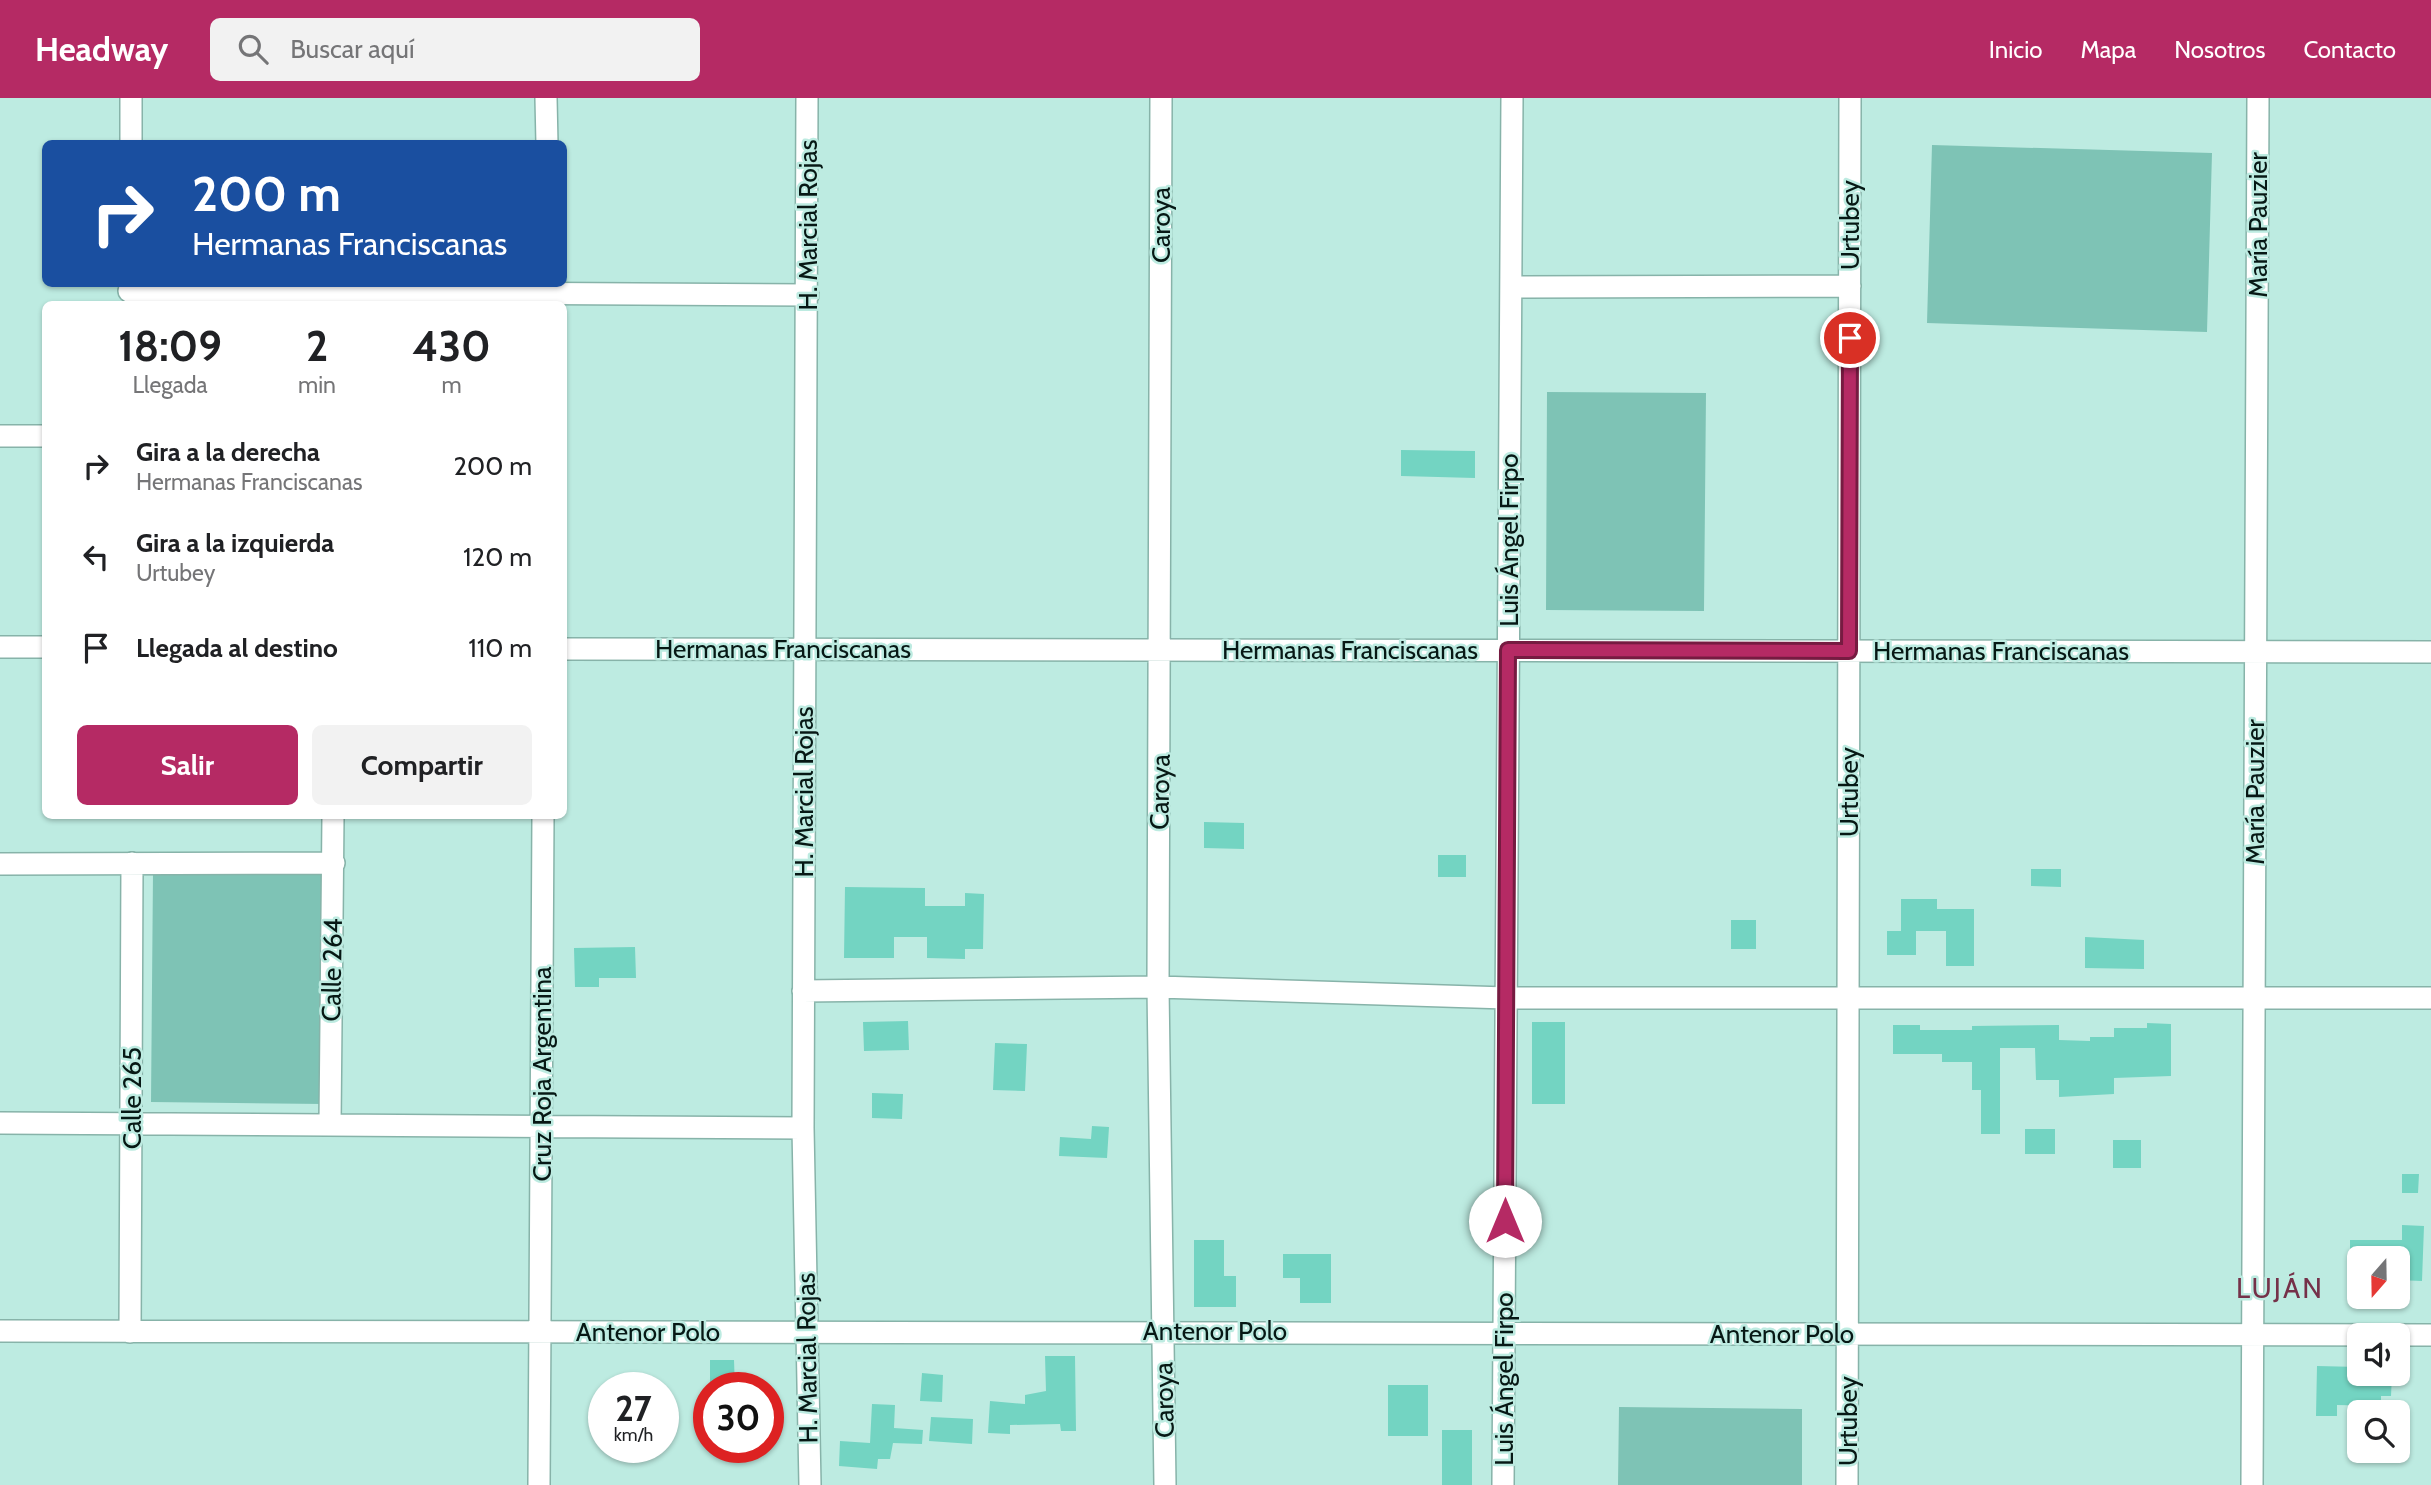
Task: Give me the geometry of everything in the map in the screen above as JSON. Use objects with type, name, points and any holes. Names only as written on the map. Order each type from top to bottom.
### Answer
[{"type":"street","points":[[131,98],[131,140]]},
{"type":"street","points":[[546,98],[547,140]]},
{"type":"street","name":"H. Marcial Rojas","points":[[807,98],[803,1128],[810,1485]]},
{"type":"street","name":"Caroya","points":[[1161,98],[1158,987],[1165,1485]]},
{"type":"street","name":"Luis Ángel Firpo","points":[[1503,1485],[1512,98]]},
{"type":"street","name":"Urtubey","points":[[1847,1485],[1850,98]]},
{"type":"street","name":"María Pauzier","points":[[2252,1485],[2258,98]]},
{"type":"street","points":[[1511,287],[1850,286]]},
{"type":"street","points":[[129,293],[335,298],[547,294],[808,295]]},
{"type":"street","points":[[0,436],[42,436]]},
{"type":"street","points":[[0,648],[42,648]]},
{"type":"street","name":"Hermanas Franciscanas","points":[[567,649],[2431,652]]},
{"type":"street","name":"Calle 264","points":[[330,1124],[333,819]]},
{"type":"street","name":"Cruz Roja Argentina","points":[[539,1485],[543,819]]},
{"type":"street","name":"Calle 265","points":[[130,1332],[133,1123],[132,863]]},
{"type":"street","points":[[0,864],[334,863]]},
{"type":"street","points":[[803,991],[1158,987],[1506,998],[2431,998]]},
{"type":"street","points":[[0,1123],[803,1128]]},
{"type":"street","name":"Antenor Polo","points":[[0,1331],[2431,1335]]},
{"type":"green space","points":[[1932,145],[2212,153],[2207,332],[1927,323]]},
{"type":"green space","points":[[1547,392],[1706,393],[1704,611],[1546,610]]},
{"type":"green space","points":[[153,873],[326,875],[324,1104],[151,1102]]},
{"type":"green space","points":[[1619,1407],[1802,1409],[1802,1485],[1618,1485]]},
{"type":"building","points":[[1401,450],[1475,451],[1475,478],[1401,476]]},
{"type":"building","points":[[1204,822],[1244,823],[1244,849],[1204,848]]},
{"type":"building","points":[[1438,855],[1466,855],[1466,877],[1438,877]]},
{"type":"building","points":[[2031,869],[2061,869],[2061,887],[2031,886]]},
{"type":"building","points":[[845,887],[925,888],[925,906],[965,906],[965,893],[984,894],[983,949],[965,949],[965,959],[927,958],[927,937],[894,937],[894,958],[844,958]]},
{"type":"building","points":[[1901,899],[1937,899],[1937,909],[1974,909],[1974,966],[1946,966],[1946,931],[1916,931],[1916,955],[1887,955],[1887,931],[1901,931]]},
{"type":"building","points":[[1731,920],[1756,920],[1756,949],[1731,949]]},
{"type":"building","points":[[2085,937],[2144,940],[2144,969],[2085,968]]},
{"type":"building","points":[[635,947],[636,978],[599,978],[599,987],[575,987],[574,948]]},
{"type":"building","points":[[908,1021],[909,1050],[864,1051],[863,1022]]},
{"type":"building","points":[[1532,1022],[1565,1022],[1565,1104],[1532,1104]]},
{"type":"building","points":[[2147,1023],[2171,1024],[2171,1076],[2114,1078],[2114,1094],[2059,1097],[2059,1080],[2036,1080],[2035,1048],[2000,1048],[2000,1134],[1981,1134],[1981,1090],[1972,1090],[1972,1062],[1942,1062],[1942,1054],[1893,1054],[1893,1025],[1920,1025],[1920,1030],[1972,1030],[1972,1026],[2059,1025],[2059,1040],[2090,1041],[2090,1037],[2114,1037],[2114,1028],[2147,1028]]},
{"type":"building","points":[[995,1043],[1027,1044],[1025,1091],[993,1090]]},
{"type":"building","points":[[872,1093],[903,1094],[902,1119],[872,1118]]},
{"type":"building","points":[[1092,1126],[1109,1127],[1107,1158],[1059,1156],[1060,1137],[1091,1139]]},
{"type":"building","points":[[2025,1129],[2055,1129],[2055,1154],[2025,1154]]},
{"type":"building","points":[[2113,1140],[2141,1140],[2141,1168],[2113,1168]]},
{"type":"building","points":[[2402,1174],[2419,1174],[2418,1193],[2402,1193]]},
{"type":"building","points":[[2402,1225],[2424,1226],[2422,1281],[2410,1280],[2410,1246],[2350,1246],[2350,1240],[2402,1240]]},
{"type":"building","points":[[1194,1240],[1224,1240],[1224,1276],[1236,1276],[1236,1307],[1194,1307]]},
{"type":"building","points":[[1283,1254],[1331,1254],[1331,1303],[1300,1303],[1300,1278],[1283,1278]]},
{"type":"building","points":[[1045,1356],[1075,1356],[1076,1431],[1061,1431],[1060,1424],[1010,1425],[1010,1434],[988,1433],[990,1401],[1025,1404],[1025,1395],[1046,1391]]},
{"type":"building","points":[[710,1360],[734,1360],[734,1372],[710,1372]]},
{"type":"building","points":[[2317,1366],[2347,1367],[2347,1386],[2391,1386],[2391,1396],[2381,1396],[2381,1400],[2347,1400],[2347,1405],[2337,1405],[2337,1416],[2316,1416]]},
{"type":"building","points":[[922,1373],[943,1375],[942,1402],[920,1401]]},
{"type":"building","points":[[1388,1385],[1428,1385],[1428,1436],[1388,1436]]},
{"type":"building","points":[[872,1404],[895,1405],[894,1428],[923,1430],[922,1444],[893,1443],[890,1459],[878,1459],[877,1469],[839,1466],[840,1441],[870,1443]]},
{"type":"building","points":[[931,1417],[973,1419],[972,1444],[929,1441]]},
{"type":"building","points":[[1442,1430],[1472,1430],[1472,1485],[1442,1485]]},
{"type":"district","name":"LUJÁN","points":[[2280,1288]]},
{"type":"route","points":[[1505,1221],[1508,650],[1849,651],[1850,338]]}]
